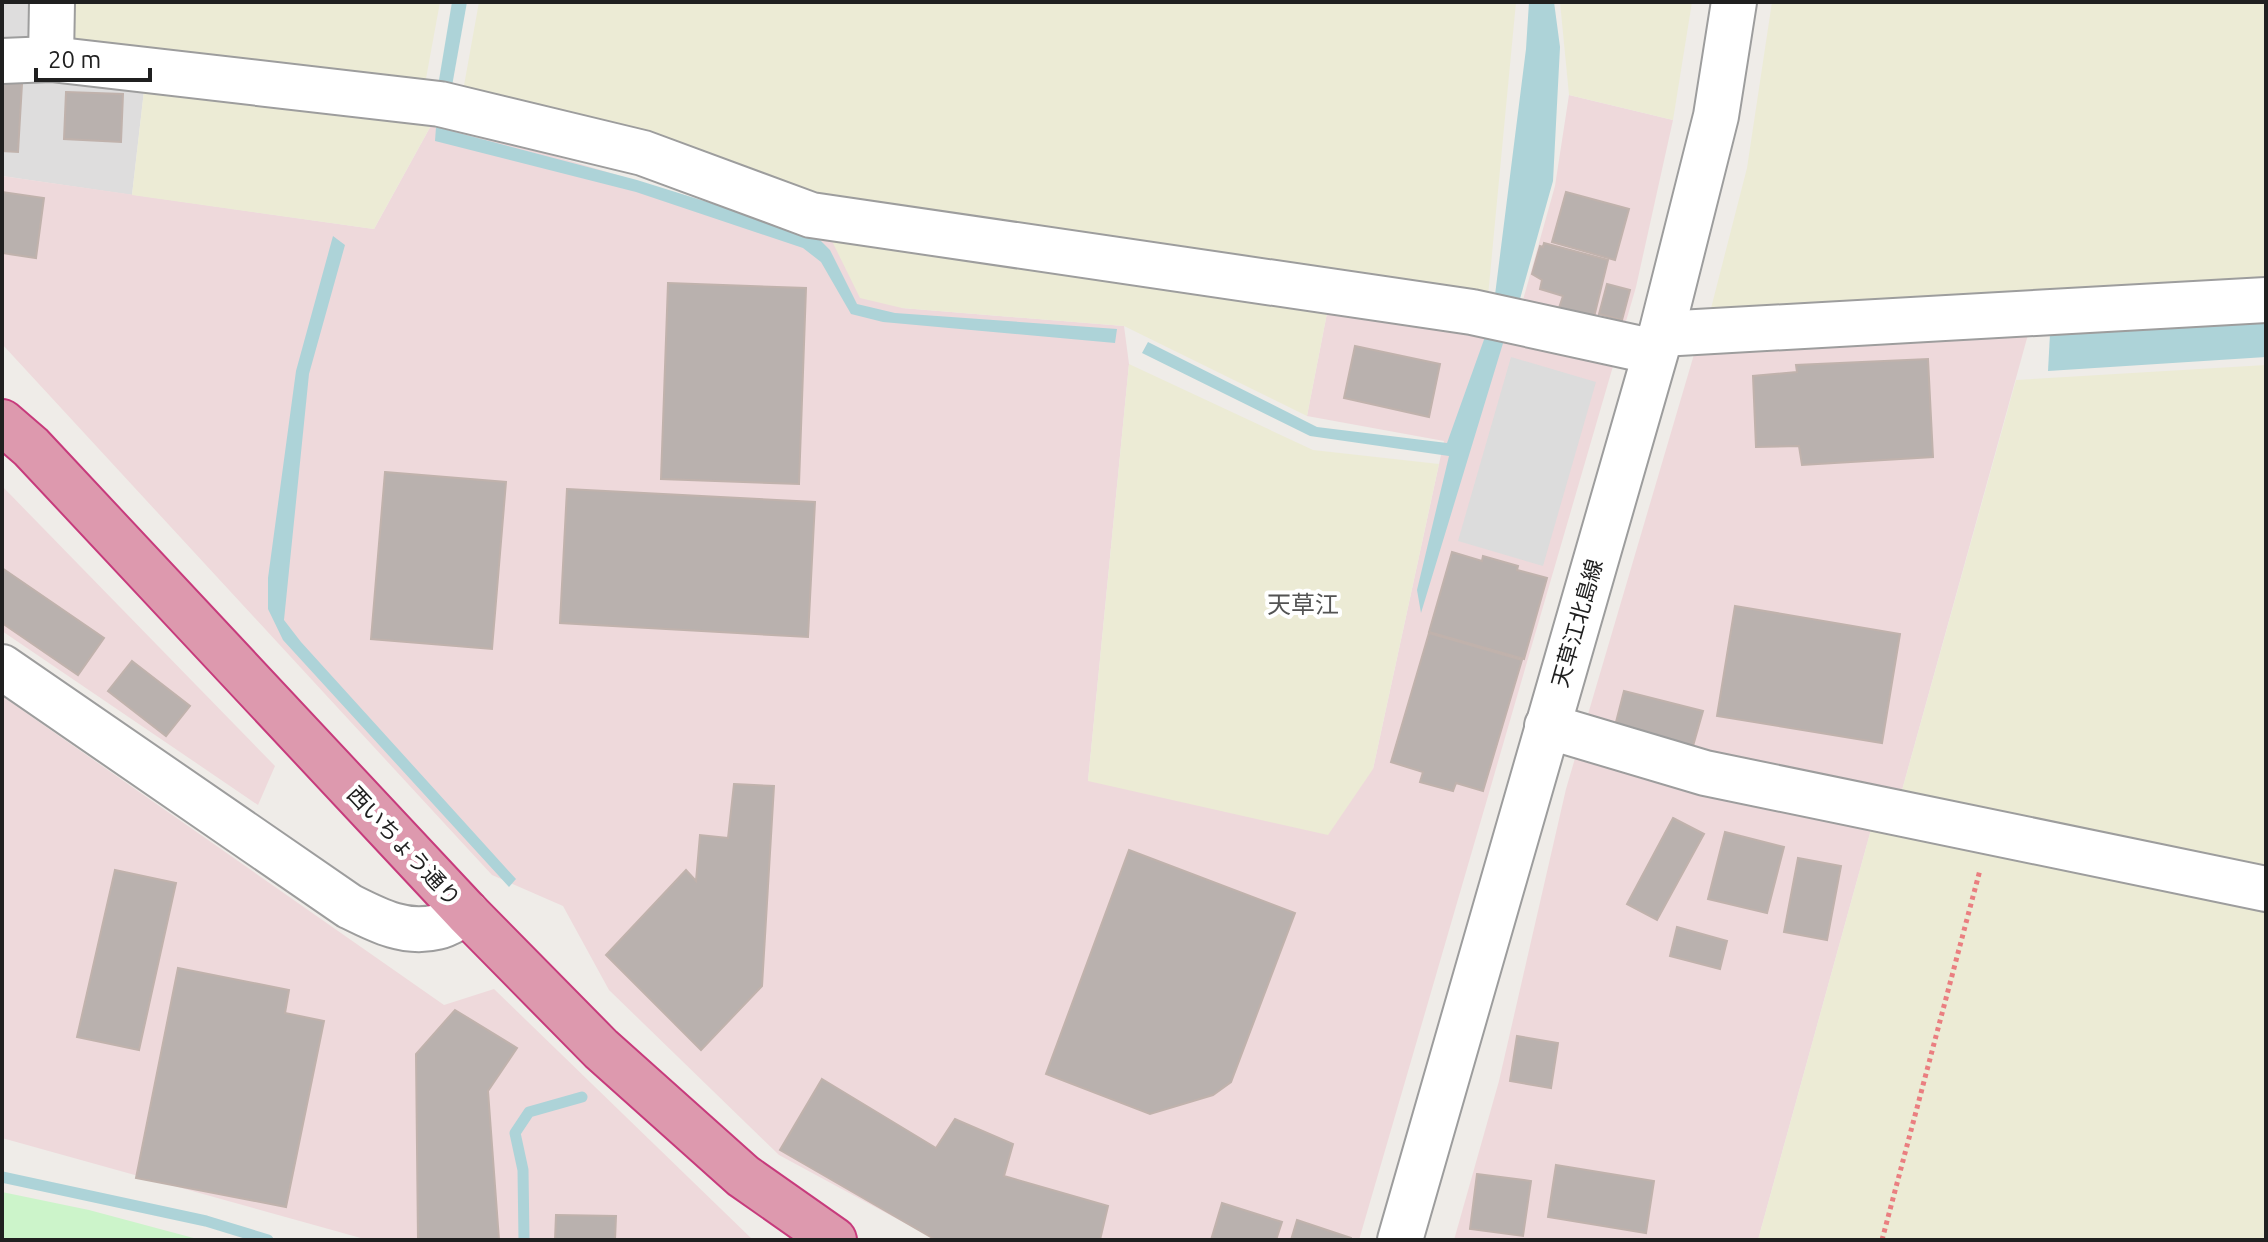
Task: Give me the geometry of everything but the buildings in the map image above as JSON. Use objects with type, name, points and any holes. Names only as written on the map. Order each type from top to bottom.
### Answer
[{"type":"highway","name":"西いちょう通り","points":[[2,422],[42,459],[467,913],[613,1059],[743,1176],[834,1240]]},
{"type":"street","points":[[51,59],[52,2]]},
{"type":"street","name":"天草江北島線","points":[[1400,1240],[1658,343],[1716,116],[1734,2]]},
{"type":"street","points":[[2,61],[51,59],[440,104],[643,153],[811,215],[1472,312],[1658,343],[2266,300]]},
{"type":"street","points":[[2,667],[349,906],[385,924],[412,929],[438,927],[467,913]]},
{"type":"street","points":[[1547,726],[1705,773],[2266,889]]},
{"type":"path","points":[[1882,1240],[1990,834]]},
{"type":"shaded area","points":[[2,2],[41,2],[145,82],[132,195],[2,176]]},
{"type":"shaded area","points":[[1569,95],[1673,120],[1636,287],[1359,1240],[936,1240],[779,1155],[609,990],[563,906],[492,875],[2,344],[2,176],[374,229],[434,120],[831,239],[902,308],[1124,326],[1129,364],[1088,781],[1373,769],[1444,441],[1307,416],[1328,308],[1478,335],[1523,300],[1555,186]]},
{"type":"shaded area","points":[[2029,331],[1901,794],[1872,826],[1758,1240],[1454,1240],[1499,1081],[1566,789],[1695,351]]},
{"type":"shaded area","points":[[1511,357],[1596,382],[1543,566],[1458,541]]},
{"type":"shaded area","points":[[2,486],[275,766],[258,805],[2,631]]},
{"type":"shaded area","points":[[2,696],[444,1005],[494,989],[753,1240],[368,1240],[2,1138]]},
{"type":"green space","points":[[70,2],[440,2],[425,84],[68,42]]},
{"type":"green space","points":[[479,2],[1516,2],[1488,296],[825,197],[656,135],[463,91]]},
{"type":"green space","points":[[1560,2],[1692,2],[1673,120],[1569,95]]},
{"type":"green space","points":[[1772,2],[2266,2],[2266,286],[1708,320],[1747,168]]},
{"type":"green space","points":[[145,82],[434,120],[374,229],[132,195]]},
{"type":"green space","points":[[831,239],[1328,308],[1307,416],[1124,326],[902,308],[860,298]]},
{"type":"green space","points":[[1129,364],[1313,450],[1439,464],[1373,769],[1328,835],[1088,781]]},
{"type":"green space","points":[[2266,365],[2266,869],[1901,794],[2016,380]]},
{"type":"green space","points":[[1872,826],[2266,909],[2266,1240],[1758,1240]]},
{"type":"green space","points":[[2,1192],[89,1210],[201,1240],[2,1240]]},
{"type":"water","points":[[452,2],[467,2],[452,86],[438,86]]},
{"type":"water","points":[[1529,2],[1554,2],[1560,47],[1553,181],[1520,299],[1495,295],[1526,49]]},
{"type":"water","points":[[436,127],[637,180],[816,236],[830,250],[857,304],[895,313],[1117,329],[1115,343],[883,322],[851,314],[821,262],[803,248],[636,192],[435,141]]},
{"type":"water","points":[[333,236],[345,245],[309,374],[284,620],[516,879],[509,887],[283,640],[268,609],[268,578],[296,371]]},
{"type":"water","points":[[2266,320],[2266,357],[2048,371],[2050,334]]},
{"type":"water","points":[[1486,334],[1504,340],[1421,613],[1417,590],[1449,456],[1310,436],[1142,353],[1148,342],[1317,427],[1447,443]]},
{"type":"waterway","points":[[524,1240],[523,1170],[515,1133],[529,1112],[582,1097]]},
{"type":"waterway","points":[[2,1177],[206,1221],[268,1240]]},
{"type":"district","name":"天草江","points":[[1303,605]]}]
